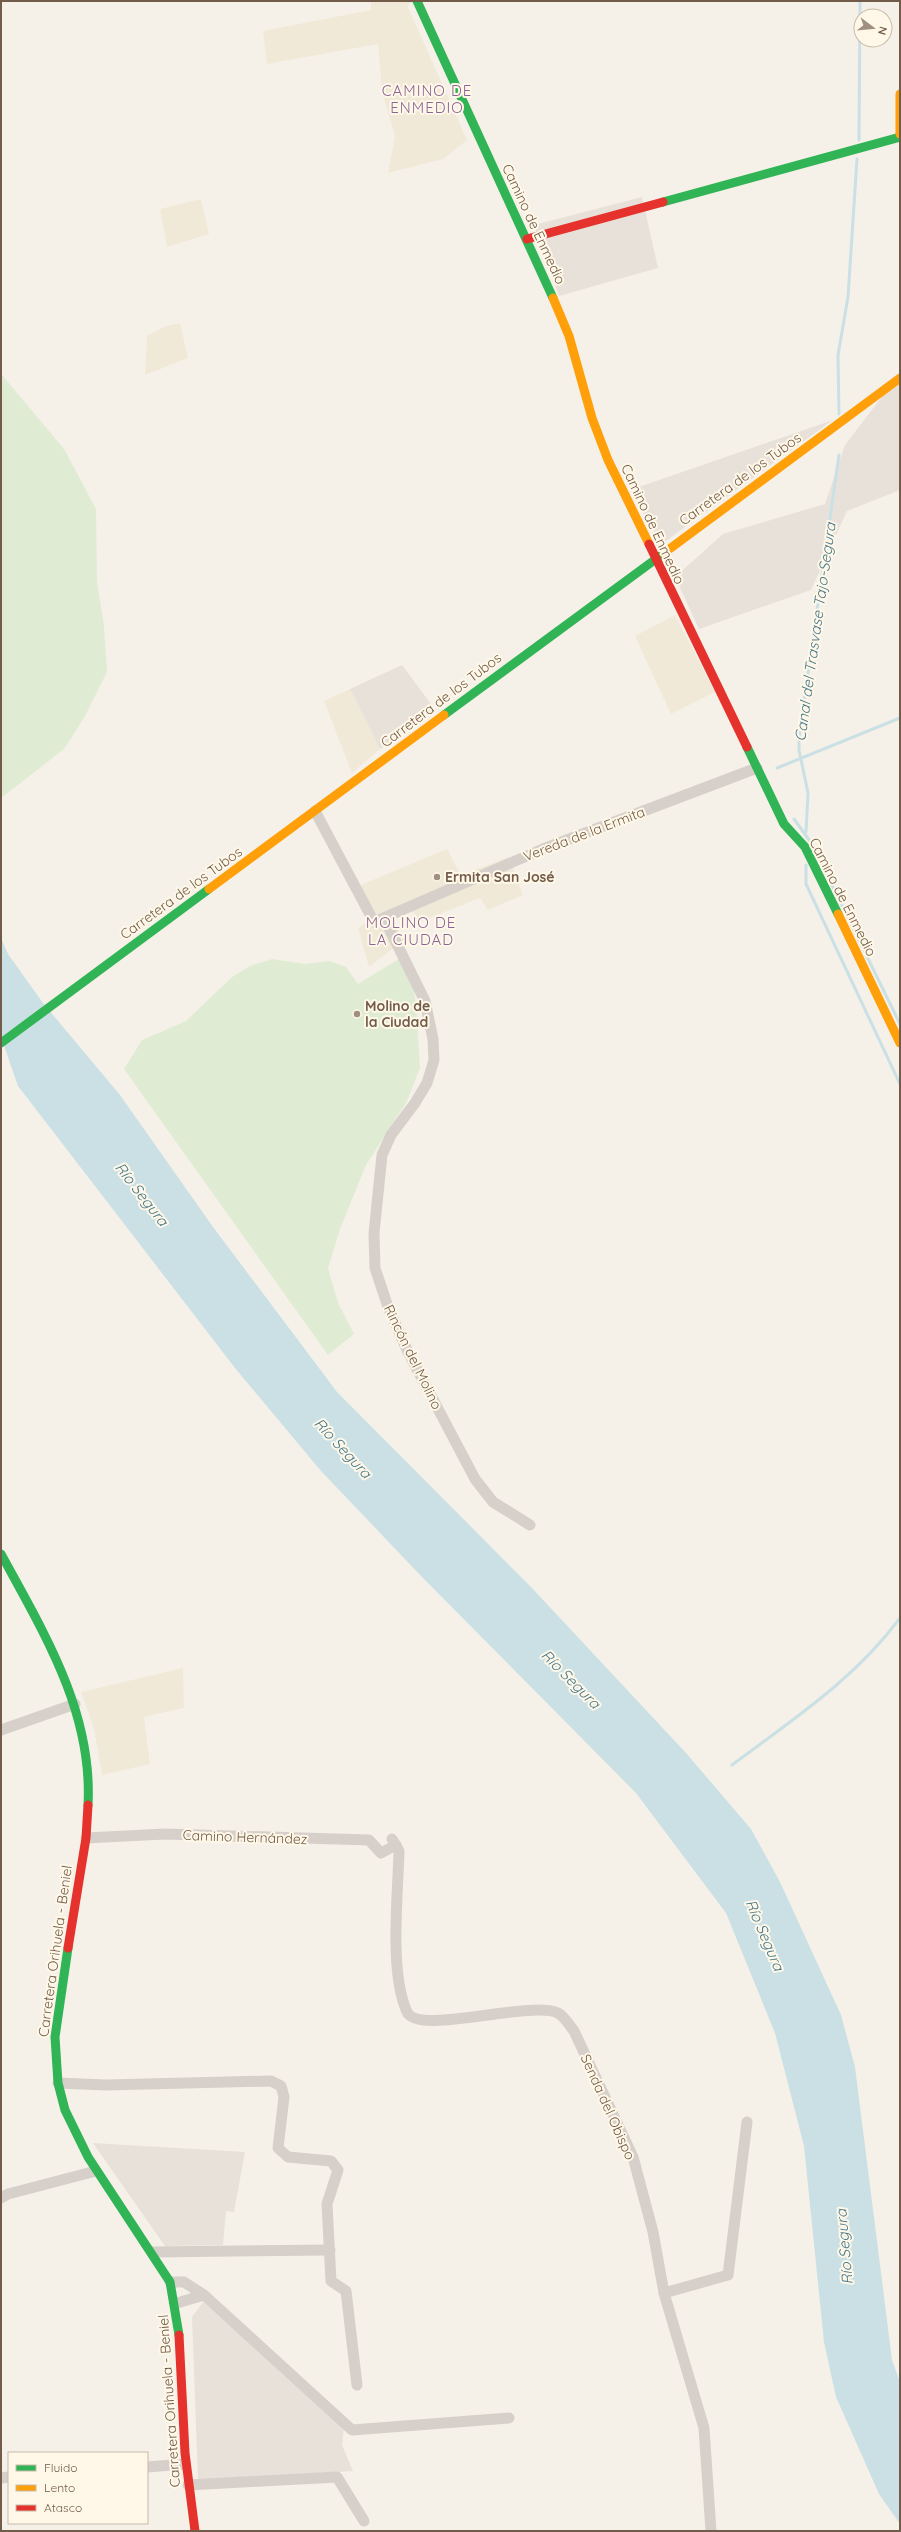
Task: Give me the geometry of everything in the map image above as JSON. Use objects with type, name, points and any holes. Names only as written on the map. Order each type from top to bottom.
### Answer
[{"type":"main road","name":"Camino de Enmedio","points":[[417,1],[527,239],[569,336],[599,439],[654,559],[784,824],[805,847],[900,1043]]},
{"type":"main road","points":[[900,94],[900,134]]},
{"type":"main road","points":[[527,239],[900,137]]},
{"type":"main road","name":"Carretera de los Tubos","points":[[1,1044],[900,378]]},
{"type":"main road","name":"Carretera Orihuela - Beniel","points":[[1,1554],[66,1679],[75,1704],[84,1739],[89,1774],[86,1838],[55,2037],[58,2083],[65,2110],[96,2171],[152,2252],[170,2282],[177,2303],[180,2326],[185,2464],[196,2531]]},
{"type":"street","name":"Vereda de la Ermita","points":[[384,918],[543,849],[757,768]]},
{"type":"street","points":[[315,812],[374,922],[384,918]]},
{"type":"street","name":"Rincón del Molino","points":[[384,918],[425,1001],[433,1039],[434,1060],[427,1083],[415,1103],[391,1135],[382,1155],[374,1233],[375,1268],[388,1307],[408,1352],[475,1479],[493,1502],[530,1524]]},
{"type":"street","points":[[1,1730],[75,1704]]},
{"type":"street","name":"Camino Hernández","points":[[86,1838],[164,1834],[369,1840],[381,1853],[394,1842]]},
{"type":"street","name":"Senda del Obispo","points":[[394,1842],[399,1851],[399,1987],[408,2014],[420,2021],[440,2021],[516,2011],[545,2010],[559,2014],[574,2031],[633,2156],[653,2232],[664,2293],[704,2428],[711,2531]]},
{"type":"street","points":[[58,2083],[106,2085],[271,2081],[281,2086],[284,2097],[278,2148],[288,2157],[331,2161],[338,2170],[328,2204],[332,2281],[346,2291],[357,2385]]},
{"type":"street","points":[[664,2293],[728,2275],[747,2122]]},
{"type":"street","points":[[1,2198],[8,2194],[96,2171]]},
{"type":"street","points":[[152,2252],[330,2250]]},
{"type":"street","points":[[170,2282],[184,2282],[204,2295],[352,2430],[510,2418]]},
{"type":"street","points":[[177,2303],[204,2295]]},
{"type":"street","points":[[148,2467],[185,2464]]},
{"type":"street","points":[[188,2485],[336,2477],[364,2521]]},
{"type":"shaded area","points":[[371,1],[413,1],[407,5],[467,140],[443,159],[388,173],[395,136],[382,92],[378,44],[267,64],[263,31],[371,10]]},
{"type":"shaded area","points":[[642,197],[658,268],[559,296],[534,225]]},
{"type":"shaded area","points":[[201,199],[209,234],[167,247],[160,209]]},
{"type":"shaded area","points":[[180,323],[188,358],[145,375],[147,336],[166,326]]},
{"type":"shaded area","points":[[900,373],[900,490],[847,511],[811,590],[699,629],[675,577],[723,534],[825,504],[845,445]]},
{"type":"shaded area","points":[[833,420],[663,543],[647,522],[633,489]]},
{"type":"shaded area","points":[[675,615],[715,692],[671,714],[635,636]]},
{"type":"shaded area","points":[[402,665],[436,711],[380,749],[350,689]]},
{"type":"shaded area","points":[[350,689],[380,749],[352,773],[324,701]]},
{"type":"shaded area","points":[[447,849],[461,875],[509,857],[523,895],[488,910],[480,898],[419,922],[412,909],[392,919],[404,940],[369,967],[358,928],[375,917],[361,885]]},
{"type":"shaded area","points":[[183,1668],[184,1708],[144,1717],[150,1764],[102,1775],[94,1728],[81,1692]]},
{"type":"shaded area","points":[[93,2143],[245,2152],[234,2212],[226,2211],[223,2245],[165,2246]]},
{"type":"shaded area","points":[[203,2302],[344,2426],[342,2445],[353,2471],[198,2480],[192,2317]]},
{"type":"green space","points":[[2,375],[64,449],[96,509],[97,582],[104,626],[107,672],[84,718],[64,749],[1,798]]},
{"type":"green space","points":[[402,957],[412,982],[416,1003],[420,1068],[406,1103],[366,1165],[340,1229],[328,1268],[338,1303],[354,1334],[328,1355],[124,1069],[142,1040],[186,1021],[232,977],[250,966],[272,959],[305,964],[330,961],[346,967],[358,984]]},
{"type":"water","name":"Río Segura","points":[[1,938],[8,954],[43,1003],[120,1095],[213,1227],[337,1392],[531,1587],[686,1753],[751,1829],[780,1882],[841,2015],[855,2067],[892,2360],[900,2382],[900,2524],[879,2494],[836,2397],[824,2342],[804,2146],[775,2033],[726,1913],[636,1793],[423,1578],[321,1471],[235,1368],[18,1086],[1,1037]]},
{"type":"waterway","points":[[859,140],[860,1]]},
{"type":"waterway","name":"Canal del Trasvase Tajo-Segura","points":[[839,414],[838,355],[848,297],[857,159]]},
{"type":"waterway","name":"Canal del Trasvase Tajo-Segura","points":[[806,832],[808,793],[799,750],[799,737],[839,455]]},
{"type":"waterway","points":[[777,768],[900,718]]},
{"type":"waterway","name":"Canal del Trasvase Tajo-Segura","points":[[794,819],[812,844],[900,1024]]},
{"type":"waterway","name":"Canal del Trasvase Tajo-Segura","points":[[806,865],[806,884],[900,1084]]},
{"type":"waterway","name":"Canal del Trasvase Tajo-Segura","points":[[732,1765],[822,1698],[863,1660],[900,1618]]},
{"type":"traffic: fast","points":[[417,1],[553,298]]},
{"type":"traffic: fast","points":[[663,202],[900,137]]},
{"type":"traffic: fast","points":[[444,715],[664,553]]},
{"type":"traffic: fast","points":[[747,747],[784,824],[805,847],[838,914]]},
{"type":"traffic: fast","points":[[1,1043],[209,889]]},
{"type":"traffic: fast","points":[[1,1554],[49,1644],[74,1706],[83,1738],[87,1771],[88,1805]]},
{"type":"traffic: fast","points":[[68,1948],[55,2037],[58,2083],[65,2110],[88,2157],[170,2282],[179,2335]]},
{"type":"traffic: slow","points":[[900,94],[900,134]]},
{"type":"traffic: slow","points":[[553,298],[569,336],[592,418],[608,460],[649,544]]},
{"type":"traffic: slow","points":[[664,553],[900,378]]},
{"type":"traffic: slow","points":[[209,889],[444,715]]},
{"type":"traffic: slow","points":[[838,914],[900,1043]]},
{"type":"traffic: jam","points":[[527,239],[663,202]]},
{"type":"traffic: jam","points":[[649,544],[747,747]]},
{"type":"traffic: jam","points":[[68,1948],[86,1838],[88,1805]]},
{"type":"traffic: jam","points":[[179,2335],[185,2453],[195,2531]]},
{"type":"place","name":"Ermita San José","points":[[437,877]]},
{"type":"place","name":"Molino de la Ciudad","points":[[357,1014]]},
{"type":"district","name":"CAMINO DE ENMEDIO","points":[[427,98]]},
{"type":"district","name":"MOLINO DE LA CIUDAD","points":[[411,930]]}]
